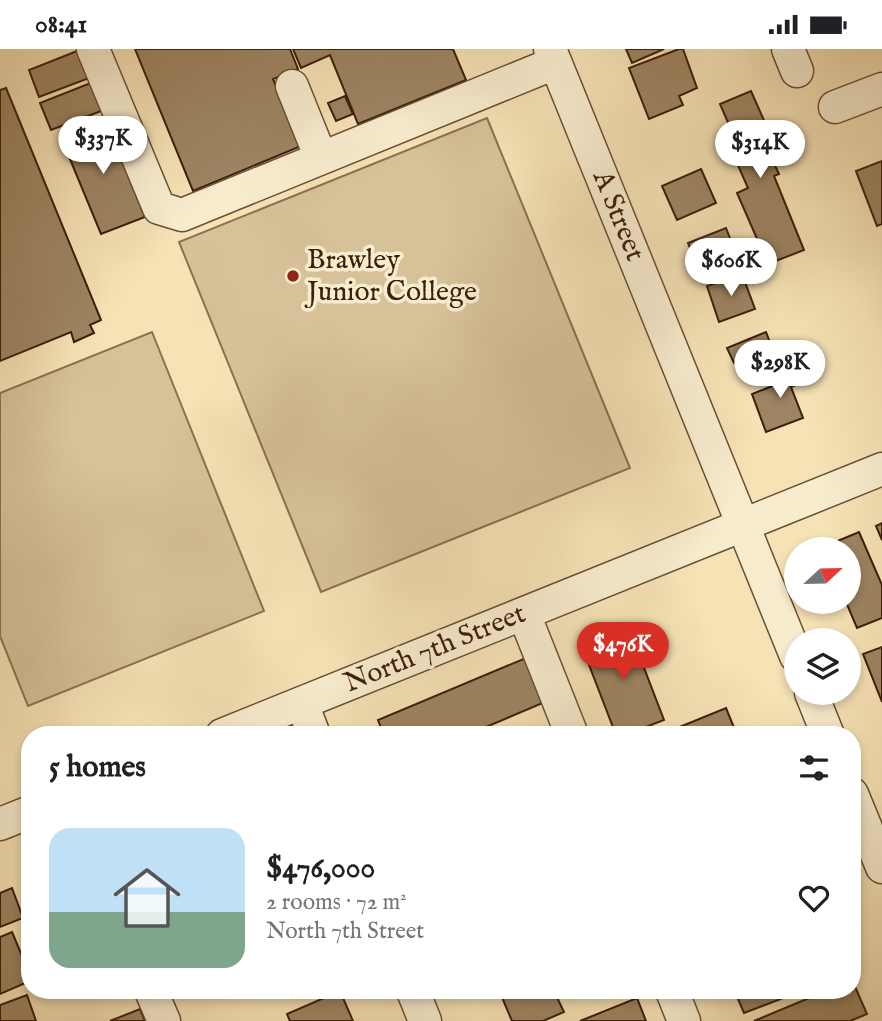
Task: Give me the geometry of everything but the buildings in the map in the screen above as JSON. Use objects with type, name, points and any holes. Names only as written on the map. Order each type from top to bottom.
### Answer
[{"type":"street","points":[[93,49],[159,208],[182,215],[321,158],[553,56]]},
{"type":"street","name":"A Street","points":[[553,56],[785,628]]},
{"type":"street","points":[[292,86],[321,158]]},
{"type":"street","points":[[835,107],[882,89]]},
{"type":"street","name":"North 7th Street","points":[[244,726],[882,469]]},
{"type":"street","points":[[524,614],[568,726]]},
{"type":"street","points":[[302,703],[311,726]]},
{"type":"street","points":[[816,705],[824,726]]},
{"type":"street","points":[[0,824],[21,816]]},
{"type":"street","points":[[861,816],[882,867]]},
{"type":"street","points":[[154,999],[164,1021]]},
{"type":"street","points":[[416,999],[425,1021]]},
{"type":"street","points":[[675,999],[684,1021]]},
{"type":"shaded area","points":[[487,118],[630,468],[321,592],[179,242]]},
{"type":"shaded area","points":[[152,332],[264,611],[28,706],[0,636],[0,393]]},
{"type":"place","name":"Brawley Junior College","points":[[293,276]]}]
